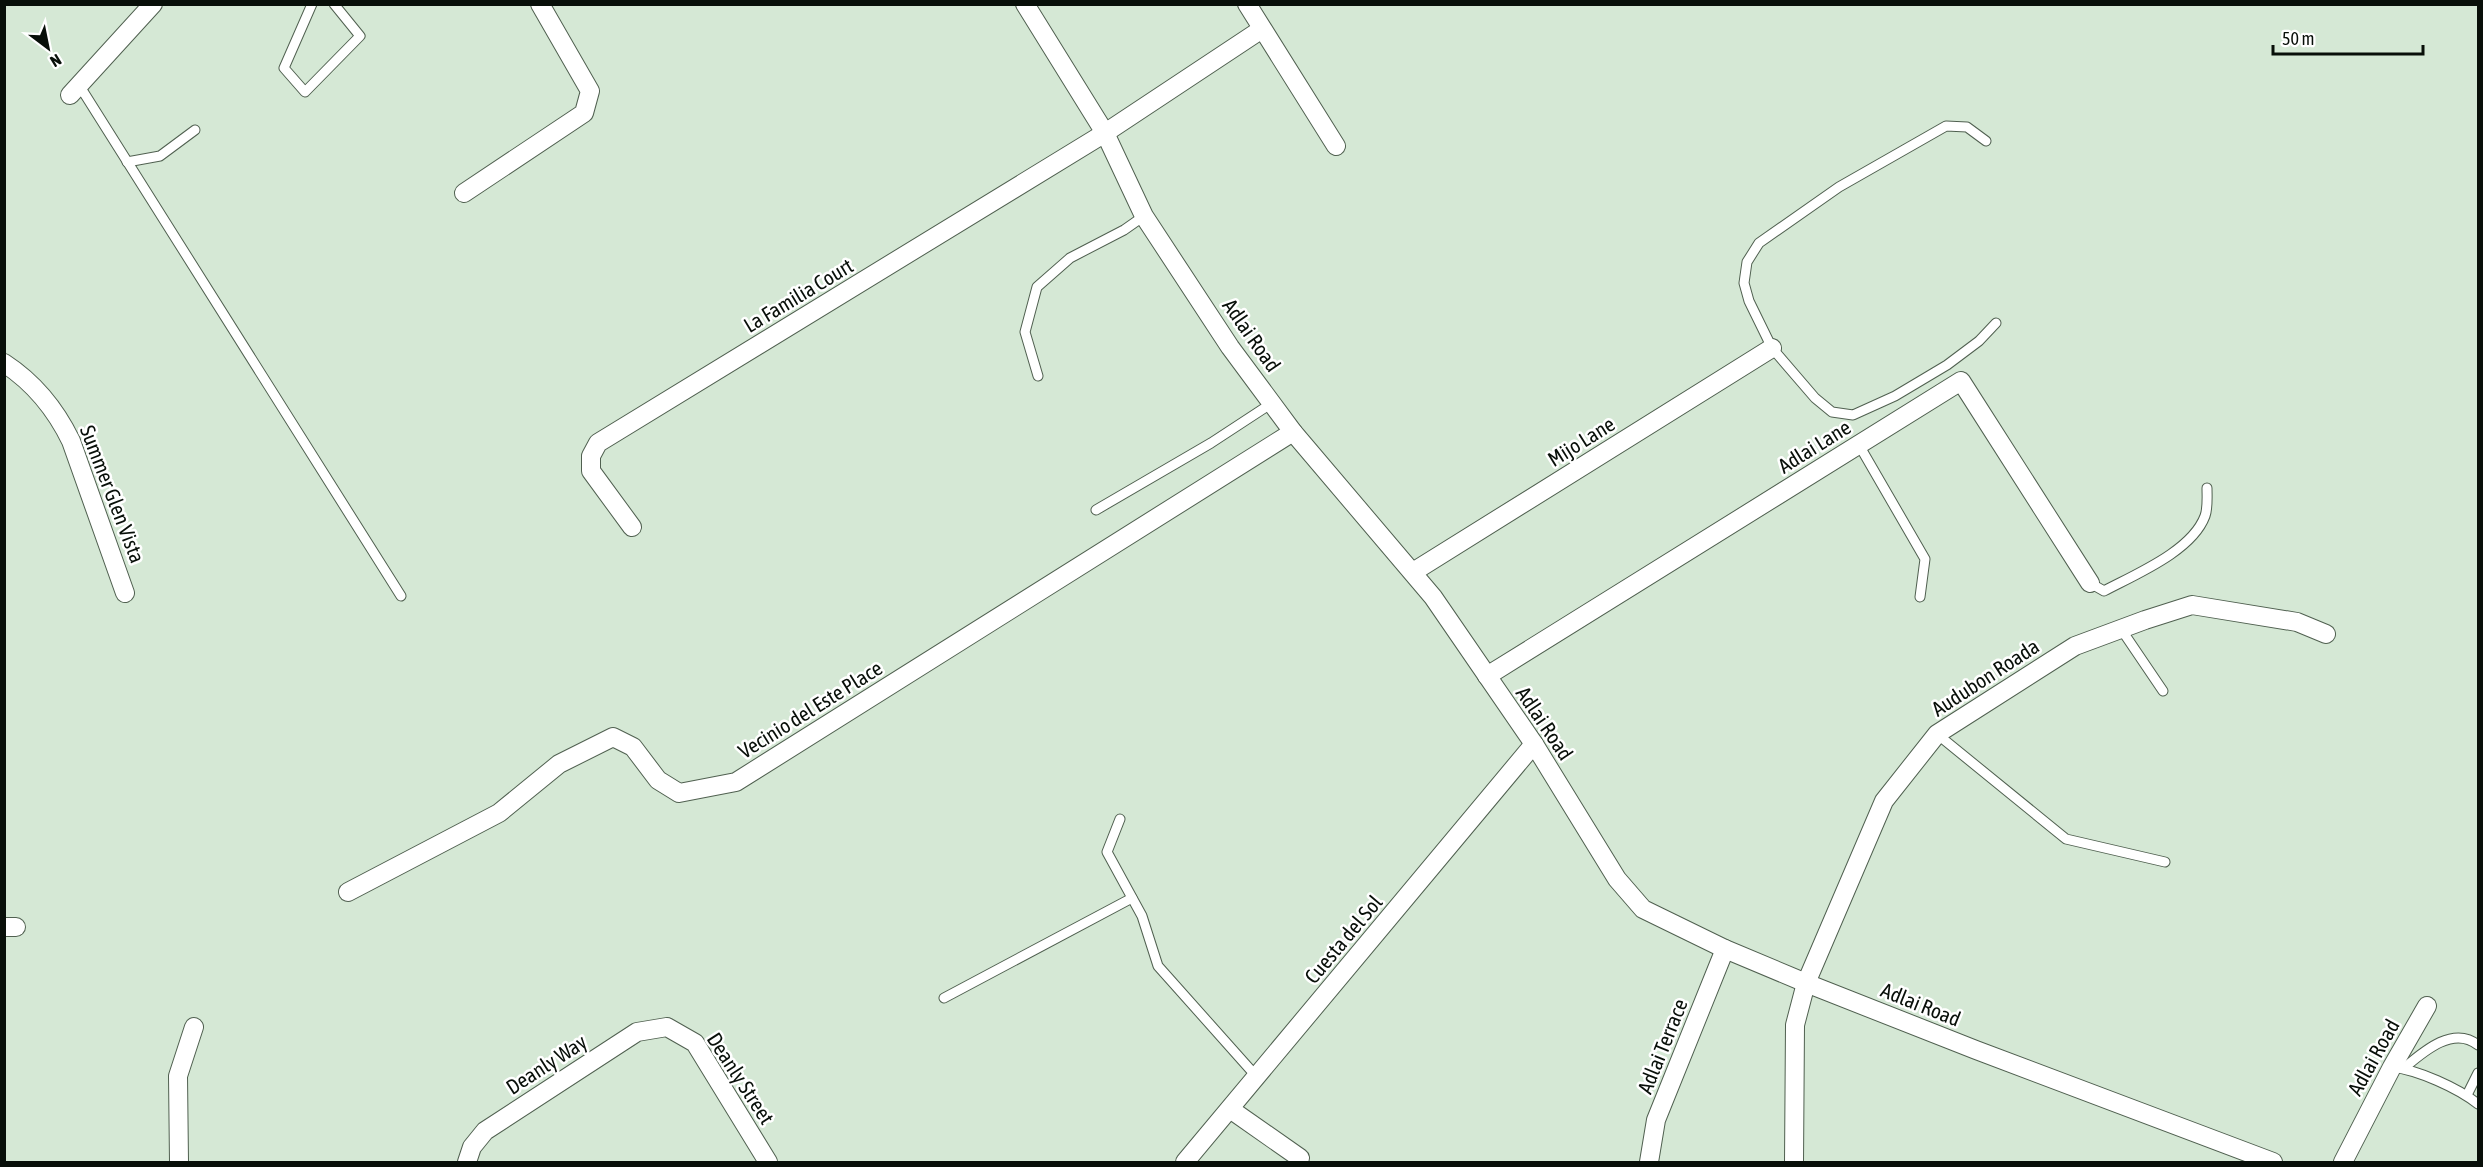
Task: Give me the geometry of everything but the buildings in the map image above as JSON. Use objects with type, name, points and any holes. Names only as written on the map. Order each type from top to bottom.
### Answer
[{"type":"street","points":[[74,90],[153,4]]},
{"type":"street","points":[[464,193],[584,113],[590,91],[540,4]]},
{"type":"street","name":"Adlai Road","points":[[1025,4],[1105,134],[1144,216],[1230,347],[1293,432],[1433,597],[1534,744],[1617,879],[1643,909],[1725,949],[1806,983],[2272,1162]]},
{"type":"street","points":[[1247,4],[1336,146]]},
{"type":"street","points":[[1105,134],[1262,29]]},
{"type":"street","name":"La Familia Court","points":[[632,527],[591,471],[591,456],[598,443],[1105,134]]},
{"type":"street","name":"Mijo Lane","points":[[1413,572],[1772,348]]},
{"type":"street","name":"Summer Glen Vista","points":[[4,363],[23,375],[60,418],[71,441],[125,593]]},
{"type":"street","name":"Adlai Lane","points":[[1487,676],[1961,381],[2090,583]]},
{"type":"street","name":"Vecinio del Este Place","points":[[348,892],[500,813],[560,764],[613,737],[633,747],[658,780],[680,793],[736,782],[1293,432]]},
{"type":"street","name":"Audubon Roada","points":[[1794,1162],[1795,1025],[1806,983],[1884,801],[1937,734],[2075,646],[2192,605],[2297,622],[2326,634]]},
{"type":"street","name":"Cuesta del Sol","points":[[1185,1162],[1534,744]]},
{"type":"street","name":"Adlai Terrace","points":[[1649,1162],[1656,1120],[1725,949]]},
{"type":"street","name":"Adlai Road","points":[[2343,1162],[2398,1067],[2427,1006]]},
{"type":"street","points":[[179,1162],[178,1076],[194,1027]]},
{"type":"street","name":"Deanly Way","points":[[467,1162],[472,1146],[485,1131],[637,1032],[667,1027]]},
{"type":"street","name":"Deanly Street","points":[[667,1027],[694,1043],[768,1162]]},
{"type":"street","points":[[1230,1109],[1300,1158]]},
{"type":"lane","points":[[312,4],[284,69],[305,92],[360,36],[334,4]]},
{"type":"lane","points":[[74,90],[127,162],[401,596]]},
{"type":"lane","points":[[1986,141],[1967,127],[1946,126],[1936,130],[1839,187],[1759,243],[1747,262],[1744,283],[1749,301],[1772,348],[1815,398],[1832,412],[1853,416],[1895,396],[1947,365],[1979,341],[1996,323]]},
{"type":"lane","points":[[127,162],[160,156],[195,130]]},
{"type":"lane","points":[[1038,376],[1026,332],[1037,287],[1070,258],[1124,230],[1144,216]]},
{"type":"lane","points":[[1096,510],[1211,443],[1272,403]]},
{"type":"lane","points":[[1859,445],[1925,559],[1920,597]]},
{"type":"lane","points":[[2090,583],[2104,591],[2163,559],[2195,536],[2206,514],[2207,488]]},
{"type":"lane","points":[[2121,629],[2163,691]]},
{"type":"lane","points":[[1937,734],[2066,839],[2165,862]]},
{"type":"lane","points":[[1120,819],[1107,852],[1142,916],[1158,966],[1257,1076]]},
{"type":"lane","points":[[944,998],[1132,898]]},
{"type":"lane","points":[[2398,1067],[2428,1047],[2449,1039],[2472,1040],[2478,1045]]},
{"type":"lane","points":[[2398,1067],[2467,1095],[2478,1104]]},
{"type":"lane","points":[[2467,1095],[2478,1073]]}]
